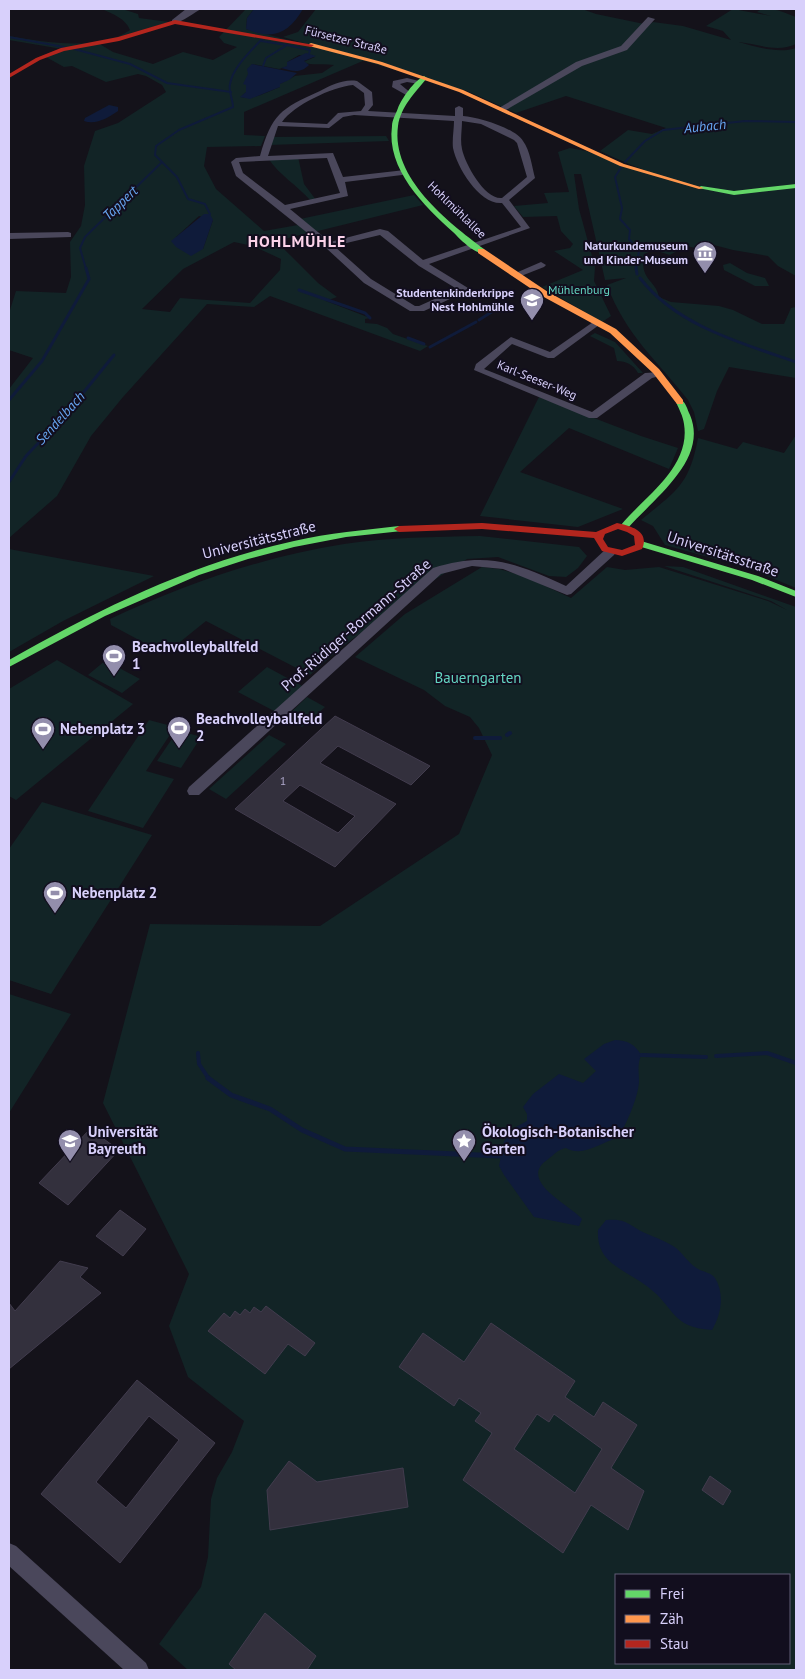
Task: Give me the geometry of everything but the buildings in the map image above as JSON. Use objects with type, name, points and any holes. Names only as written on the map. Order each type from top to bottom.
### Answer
[{"type":"street","name":"Fürsetzer Straße","points":[[9,76],[38,59],[62,49],[119,39],[175,22],[192,10],[202,11],[207,9]]},
{"type":"street","points":[[503,108],[579,64],[624,48],[650,19]]},
{"type":"street","name":"Fürsetzer Straße","points":[[175,22],[315,45],[380,63],[422,80],[503,108],[622,164],[665,179],[708,190],[734,193],[796,186]]},
{"type":"street","points":[[408,94],[396,87],[396,82],[422,80]]},
{"type":"street","name":"Hohlmühlallee","points":[[422,80],[408,94],[398,116],[394,143],[402,172],[430,207],[475,247],[516,275],[617,334],[678,398],[687,414],[689,432],[684,460],[678,472],[643,504],[624,527]]},
{"type":"street","points":[[264,157],[269,137],[284,113],[341,84],[348,82],[360,85],[368,92],[369,105],[364,112]]},
{"type":"street","points":[[277,124],[329,126],[341,115],[364,112],[398,116],[458,119],[482,122],[517,138],[521,143],[531,178],[504,200],[496,201],[485,196],[462,163],[457,147],[458,119],[459,108]]},
{"type":"street","points":[[283,208],[345,194],[330,154],[264,157],[235,162],[240,174],[328,245],[351,270],[367,282],[413,309],[421,309],[463,288],[422,264],[385,233],[380,232],[328,245]]},
{"type":"street","points":[[340,180],[402,172]]},
{"type":"street","points":[[422,264],[526,228],[504,200]]},
{"type":"street","points":[[9,236],[68,235]]},
{"type":"street","points":[[516,275],[541,265]]},
{"type":"street","name":"Karl-Seeser-Weg","points":[[596,323],[551,356],[511,340],[480,366],[479,370],[593,416],[649,375],[656,374]]},
{"type":"street","name":"Universitätsstraße","points":[[9,664],[74,626],[140,594],[203,569],[299,543],[413,528],[481,526],[598,535]]},
{"type":"street","points":[[624,527],[639,535],[641,544],[629,553],[610,552],[601,546],[598,535],[605,529],[624,527]]},
{"type":"street","name":"Universitätsstraße","points":[[641,544],[755,578],[796,594]]},
{"type":"street","name":"Prof.-Rüdiger-Bormann-Straße","points":[[194,791],[436,572],[455,564],[491,563],[527,573],[567,591],[610,552]]},
{"type":"street","points":[[9,1553],[139,1670]]},
{"type":"green space","points":[[101,9],[122,9],[138,14],[139,18],[169,22],[98,43],[113,52],[153,64],[183,52],[213,60],[237,47],[224,43],[219,37],[246,9],[254,9],[247,18],[246,29],[365,60],[244,112],[244,135],[265,136],[261,146],[207,147],[204,166],[216,189],[264,231],[298,225],[308,233],[276,241],[318,283],[337,297],[326,301],[370,318],[365,319],[365,323],[377,324],[387,328],[393,334],[428,346],[420,351],[270,296],[254,307],[207,304],[123,397],[91,436],[57,496],[9,538],[9,389],[33,358],[9,350],[9,313],[16,291],[66,293],[71,277],[70,242],[81,226],[85,205],[84,166],[95,131],[118,123],[166,92],[162,85],[146,76],[138,74],[106,82],[72,66],[64,67],[46,57],[62,49],[9,40],[9,36],[71,44],[103,41],[117,37],[130,30],[122,20]],"holes":[[[299,55],[315,57],[303,62],[306,63],[334,65],[322,73],[295,76],[280,84],[280,87],[261,95],[241,97],[246,92],[248,74],[252,64],[279,69],[288,66],[287,62]],[[199,216],[213,220],[203,249],[176,237]],[[234,242],[253,246],[281,259],[280,270],[250,303],[180,298],[170,312],[142,309],[183,269]]]},
{"type":"green space","points":[[316,9],[582,9],[596,14],[649,25],[653,22],[683,26],[731,40],[723,31],[706,26],[733,9],[771,16],[757,12],[771,9],[786,13],[796,17],[796,44],[789,47],[775,48],[739,42],[775,50],[796,48],[796,184],[735,192],[703,189],[685,184],[648,172],[600,151],[628,130],[652,134],[666,128],[566,96],[516,113],[467,91],[283,37],[298,32]]},
{"type":"green space","points":[[386,136],[389,141],[269,145],[271,137]]},
{"type":"green space","name":"Mühlenburg","points":[[570,148],[586,151],[665,179],[734,193],[796,186],[796,276],[778,266],[768,256],[710,244],[705,254],[702,253],[701,249],[686,246],[670,255],[654,250],[644,254],[643,263],[646,275],[655,287],[659,297],[671,302],[719,306],[733,310],[762,324],[784,324],[791,308],[796,307],[796,378],[729,367],[717,391],[704,429],[698,431],[694,412],[688,400],[643,347],[623,319],[615,303],[607,285],[626,278],[605,280],[581,174],[574,174],[579,209],[595,267],[594,281],[611,316],[602,322],[542,287],[583,270],[554,251],[570,248],[573,244],[561,231],[557,216],[523,217],[514,206],[548,203],[544,193],[569,192],[558,152]]},
{"type":"green space","points":[[298,157],[304,184],[316,200],[311,201],[277,170],[268,158]]},
{"type":"green space","points":[[414,195],[423,205],[314,232],[300,219]]},
{"type":"green space","points":[[730,263],[747,273],[765,278],[769,286],[755,286],[724,270],[723,265]]},
{"type":"green space","points":[[595,333],[615,342],[643,373],[638,373],[627,363],[617,361],[614,348],[590,336]]},
{"type":"green space","points":[[539,397],[678,448],[669,469],[569,428],[520,472],[623,509],[578,527],[480,516]]},
{"type":"green space","points":[[796,435],[796,588],[747,568],[665,545],[653,526],[641,520],[679,486],[690,467],[698,438],[737,449],[743,442],[784,453]]},
{"type":"green space","points":[[480,536],[579,547],[587,556],[578,568],[566,577],[549,576],[498,557],[467,559],[423,587],[342,647],[310,675],[206,621],[165,654],[111,625],[110,619],[167,594],[224,573],[283,556],[344,544],[378,540]]},
{"type":"green space","points":[[9,549],[154,576],[63,621],[9,652]]},
{"type":"green space","name":"Ökologisch-Botanischer Garten","points":[[664,566],[683,567],[796,607],[796,1670],[188,1670],[159,1644],[201,1587],[208,1557],[211,1499],[217,1478],[232,1452],[244,1421],[188,1377],[169,1326],[189,1274],[103,1103],[150,924],[320,926],[459,834],[492,755],[479,728],[470,717],[445,706],[424,690],[355,657],[405,614],[482,567],[499,569],[524,576],[571,598],[607,567],[625,570],[659,567],[768,601],[787,610],[771,601]]},
{"type":"green space","name":"Nebenplatz 3","points":[[57,660],[133,704],[16,800],[9,796],[9,689]]},
{"type":"green space","name":"Beachvolleyballfeld 1","points":[[106,660],[140,679],[122,693],[88,675]]},
{"type":"green space","points":[[267,667],[304,687],[276,712],[238,692]]},
{"type":"green space","points":[[307,697],[325,707],[302,727],[285,718]]},
{"type":"green space","points":[[149,720],[175,727],[146,771],[174,779],[143,828],[88,811]]},
{"type":"green space","name":"Beachvolleyballfeld 2","points":[[178,730],[201,737],[181,768],[157,761]]},
{"type":"green space","points":[[269,735],[286,744],[226,799],[209,789]]},
{"type":"green space","name":"Nebenplatz 2","points":[[42,802],[152,835],[51,994],[9,980],[9,849]]},
{"type":"green space","points":[[9,994],[71,1014],[9,1113]]},
{"type":"water","points":[[254,9],[303,9],[286,29],[272,34],[264,34],[246,29],[247,18]]},
{"type":"water","points":[[306,53],[316,56],[304,61],[309,65],[306,68],[296,71],[281,68],[287,66],[287,62]]},
{"type":"water","points":[[252,64],[297,73],[289,80],[280,84],[280,87],[250,99],[240,97],[246,92],[246,85],[243,84],[248,74],[247,69]]},
{"type":"water","points":[[109,105],[118,107],[118,111],[97,121],[84,121],[85,118]]},
{"type":"water","points":[[204,214],[210,214],[213,220],[203,249],[191,256],[176,247],[171,241]]},
{"type":"water","points":[[615,1040],[631,1044],[637,1048],[641,1055],[639,1082],[628,1119],[618,1138],[585,1150],[572,1151],[566,1148],[563,1149],[554,1154],[539,1168],[538,1176],[542,1184],[582,1219],[579,1226],[534,1217],[499,1166],[504,1141],[516,1127],[527,1121],[527,1114],[523,1107],[533,1094],[559,1074],[583,1083],[596,1071],[584,1059],[604,1044]]},
{"type":"water","points":[[606,1220],[623,1221],[668,1243],[676,1248],[695,1267],[715,1278],[720,1291],[721,1304],[718,1318],[712,1330],[698,1328],[681,1321],[648,1287],[614,1265],[607,1258],[602,1251],[598,1230]]},
{"type":"waterway","points":[[9,37],[64,47]]},
{"type":"waterway","name":"Tappert","points":[[230,92],[230,84],[235,71],[262,39]]},
{"type":"waterway","name":"Tappert","points":[[261,41],[287,45]]},
{"type":"waterway","name":"Tappert","points":[[263,66],[266,58],[287,45]]},
{"type":"waterway","points":[[287,45],[310,50],[309,54]]},
{"type":"waterway","points":[[74,49],[130,64],[167,83],[230,92]]},
{"type":"waterway","name":"Tappert","points":[[210,214],[205,204],[188,199],[177,177],[155,155],[156,146],[179,130],[233,107],[230,92]]},
{"type":"waterway","name":"Aubach","points":[[625,162],[645,141],[663,130],[745,121],[796,122]]},
{"type":"waterway","name":"Tappert","points":[[86,269],[80,248],[85,237],[161,163]]},
{"type":"waterway","name":"Aubach","points":[[622,166],[615,177],[622,208],[620,219],[630,230],[629,239],[639,251],[636,268]]},
{"type":"waterway","name":"Tappert","points":[[9,400],[42,361],[89,279],[86,268]]},
{"type":"waterway","name":"Aubach","points":[[636,268],[637,274]]},
{"type":"waterway","name":"Aubach","points":[[640,278],[655,295],[691,321],[732,340],[796,362]]},
{"type":"waterway","points":[[299,290],[365,313],[370,318]]},
{"type":"waterway","points":[[479,320],[501,306]]},
{"type":"waterway","points":[[430,347],[476,322]]},
{"type":"waterway","points":[[408,338],[424,344]]},
{"type":"waterway","name":"Sendelbach","points":[[9,482],[26,456],[66,414],[114,355]]},
{"type":"waterway","points":[[475,738],[500,738]]},
{"type":"waterway","points":[[198,1053],[199,1064],[209,1078]]},
{"type":"waterway","points":[[716,1056],[767,1053],[796,1063]]},
{"type":"waterway","points":[[641,1055],[706,1057]]},
{"type":"waterway","points":[[209,1078],[231,1095],[270,1109],[302,1130],[345,1149],[501,1156]]},
{"type":"traffic: fast","points":[[424,78],[404,102],[395,126],[396,150],[405,173],[420,195],[439,216],[481,251]]},
{"type":"traffic: fast","points":[[701,188],[734,193],[796,186]]},
{"type":"traffic: fast","points":[[624,527],[663,486],[685,457],[690,440],[689,422],[680,402]]},
{"type":"traffic: fast","points":[[9,664],[102,613],[196,572],[245,556],[294,544],[346,534],[399,529]]},
{"type":"traffic: fast","points":[[641,544],[755,578],[796,594]]},
{"type":"traffic: slow","points":[[311,45],[380,63],[461,91],[622,165],[701,188]]},
{"type":"traffic: slow","points":[[481,251],[545,294],[613,331],[656,371],[680,402]]},
{"type":"traffic: jam","points":[[9,76],[38,59],[63,49],[119,39],[175,22],[311,45]]},
{"type":"traffic: jam","points":[[399,529],[482,526],[599,535]]},
{"type":"traffic: jam","points":[[617,526],[637,534],[640,542],[639,547],[622,553],[605,549],[598,539],[601,532],[617,526]]},
{"type":"place","name":"Naturkundemuseum und Kinder-Museum","points":[[705,274]]},
{"type":"place","name":"Studentenkinderkrippe Nest Hohlmühle","points":[[532,321]]},
{"type":"place","name":"Beachvolleyballfeld 1","points":[[114,677]]},
{"type":"place","name":"Beachvolleyballfeld 2","points":[[179,749]]},
{"type":"place","name":"Nebenplatz 3","points":[[43,750]]},
{"type":"place","name":"Nebenplatz 2","points":[[55,914]]},
{"type":"place","name":"Universität Bayreuth","points":[[70,1162]]},
{"type":"place","name":"Ökologisch-Botanischer Garten","points":[[464,1162]]},
{"type":"district","name":"HOHLMÜHLE","points":[[297,241]]},
{"type":"park label","name":"Bauerngarten","points":[[478,678]]}]
